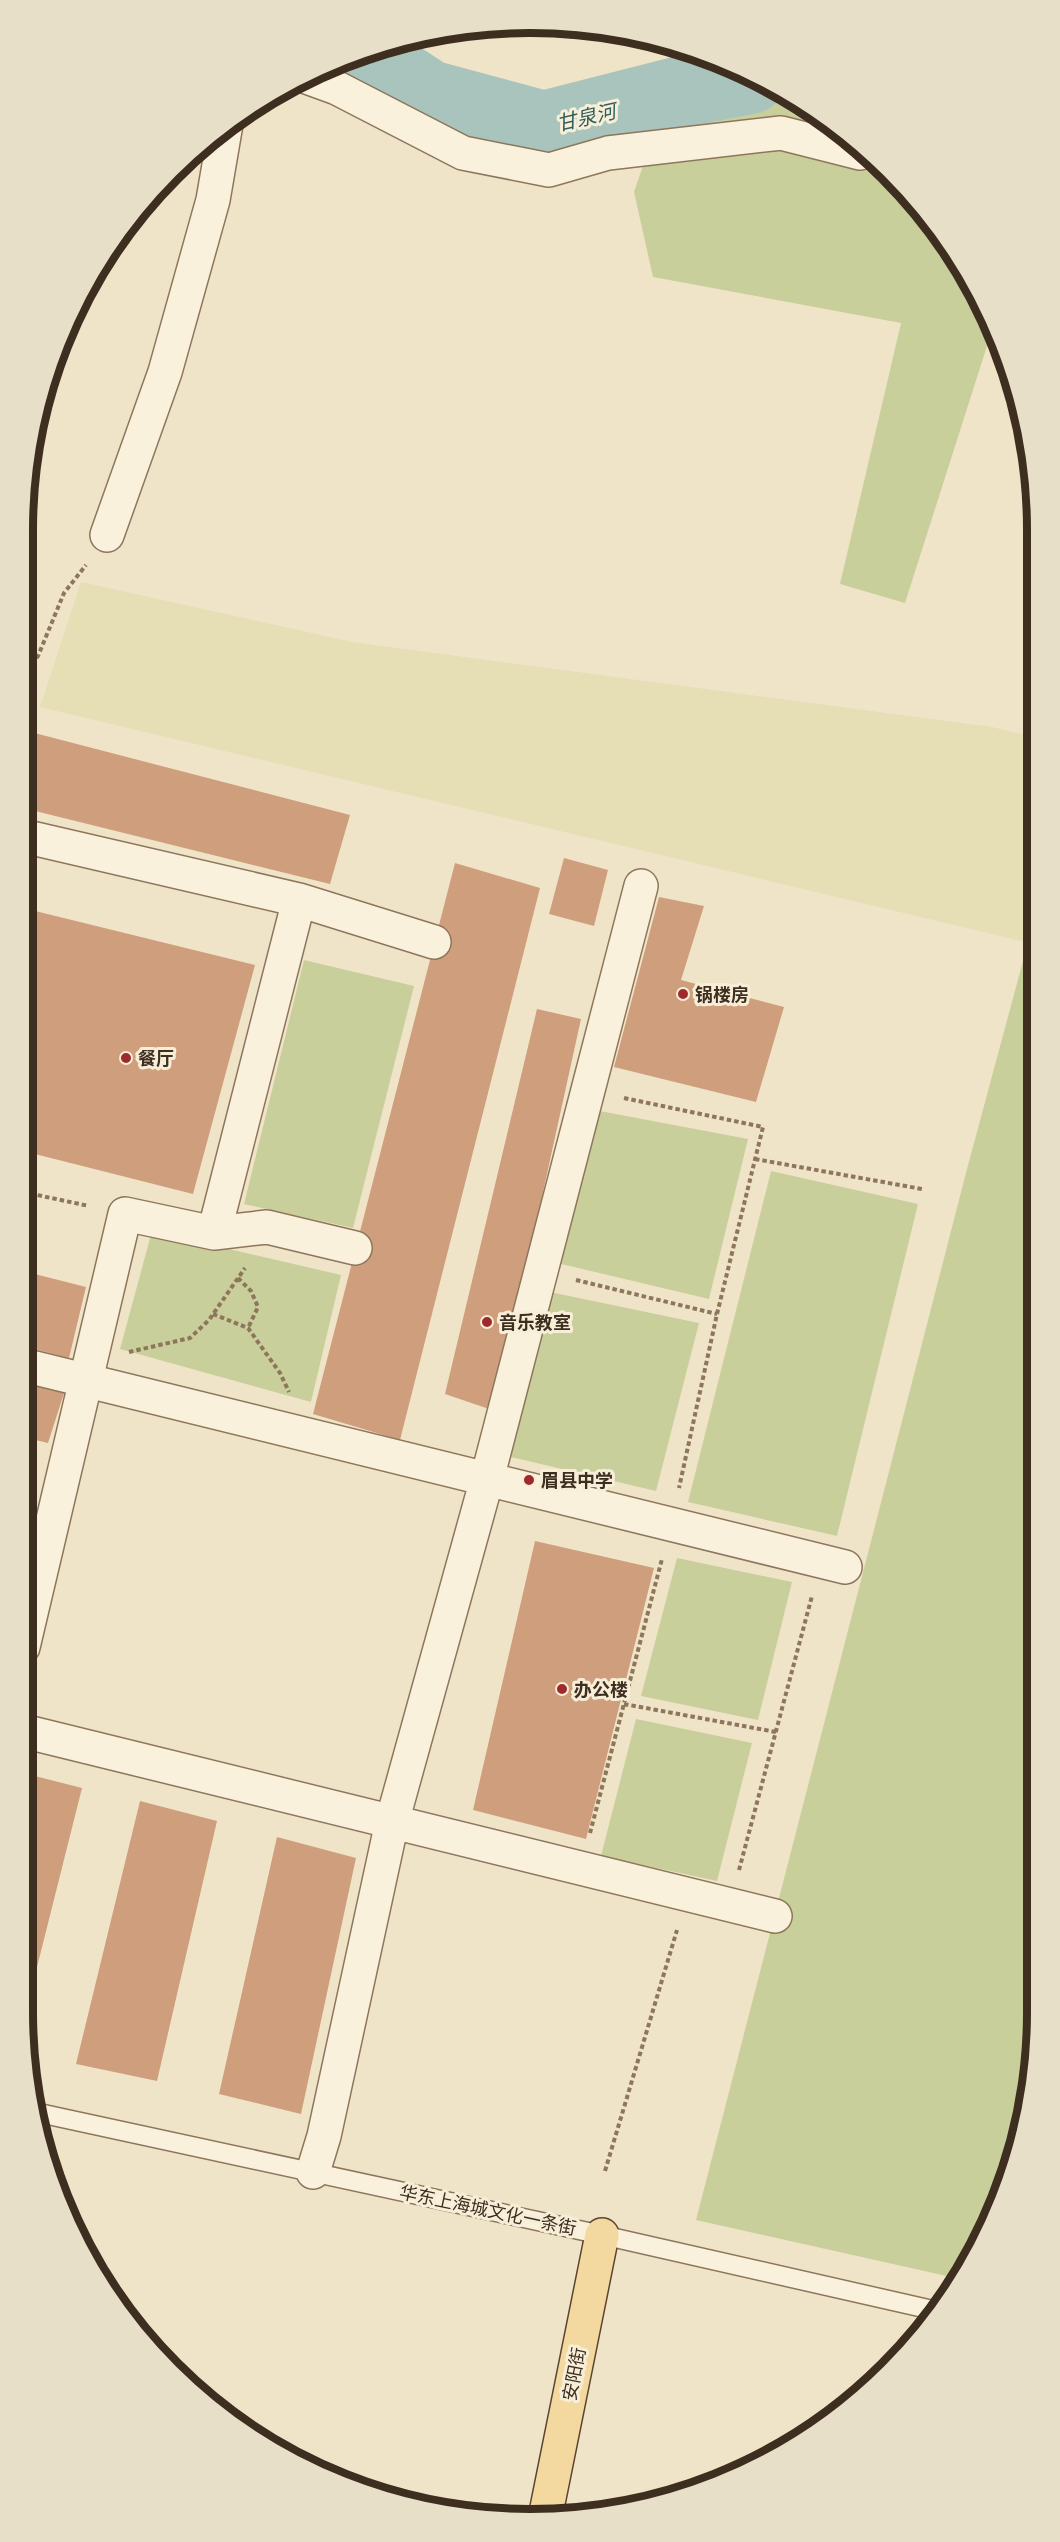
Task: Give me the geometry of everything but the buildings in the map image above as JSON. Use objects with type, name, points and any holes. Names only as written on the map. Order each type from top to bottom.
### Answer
[{"type":"main road","name":"安阳街","points":[[547,2508],[602,2235]]},
{"type":"street","points":[[317,81],[337,88],[463,153],[549,170],[608,153],[781,133],[852,151]]},
{"type":"street","points":[[107,535],[165,372],[213,200],[223,139]]},
{"type":"street","points":[[33,839],[299,900],[434,942]]},
{"type":"street","points":[[313,2172],[324,2136],[392,1822],[487,1479],[641,886]]},
{"type":"street","points":[[214,1233],[299,900]]},
{"type":"street","points":[[33,1601],[125,1214],[214,1233],[267,1227],[355,1248]]},
{"type":"street","points":[[33,1366],[88,1370],[291,1431],[833,1564]]},
{"type":"street","points":[[33,1734],[775,1916]]},
{"type":"lane","name":"华东上海城文化一条街","points":[[44,2114],[602,2235],[928,2309]]},
{"type":"path","points":[[33,662],[38,656],[64,593],[107,535]]},
{"type":"path","points":[[588,1091],[763,1127]]},
{"type":"path","points":[[755,1160],[922,1189]]},
{"type":"path","points":[[33,1194],[125,1214]]},
{"type":"path","points":[[88,1370],[190,1338],[213,1314],[238,1278],[267,1227]]},
{"type":"path","points":[[541,1271],[717,1314]]},
{"type":"path","points":[[238,1278],[251,1291],[258,1307],[248,1328]]},
{"type":"path","points":[[213,1314],[248,1328],[280,1373],[292,1399],[291,1431]]},
{"type":"path","points":[[729,1905],[776,1732],[833,1564]]},
{"type":"path","points":[[624,1704],[776,1732]]},
{"type":"path","points":[[605,2171],[688,1895]]},
{"type":"shaded area","points":[[81,582],[352,642],[992,727],[1027,735],[1027,942],[40,707]]},
{"type":"green space","points":[[696,62],[750,84],[806,117],[858,156],[904,202],[943,254],[976,310],[992,347],[987,346],[905,603],[840,584],[901,323],[653,277],[634,192],[667,96]]},
{"type":"green space","points":[[1027,946],[1026,2045],[1017,2109],[1001,2172],[976,2232],[950,2277],[696,2220],[967,1169]]},
{"type":"green space","points":[[304,960],[414,986],[353,1228],[244,1204]]},
{"type":"green space","points":[[600,1111],[748,1139],[709,1299],[557,1263]]},
{"type":"green space","points":[[771,1171],[918,1204],[837,1536],[688,1502]]},
{"type":"green space","points":[[152,1231],[341,1275],[311,1402],[120,1349]]},
{"type":"green space","points":[[550,1292],[699,1323],[656,1491],[511,1457]]},
{"type":"green space","points":[[677,1558],[792,1582],[758,1720],[641,1696]]},
{"type":"green space","points":[[636,1719],[752,1743],[717,1881],[601,1856]]},
{"type":"waterway","name":"甘泉河","points":[[372,59],[429,96],[544,127],[689,90],[740,80]]},
{"type":"place","name":"锅楼房","points":[[683,994]]},
{"type":"place","name":"餐厅","points":[[126,1058]]},
{"type":"place","name":"音乐教室","points":[[487,1322]]},
{"type":"place","name":"眉县中学","points":[[529,1480]]},
{"type":"place","name":"办公楼","points":[[562,1689]]}]
